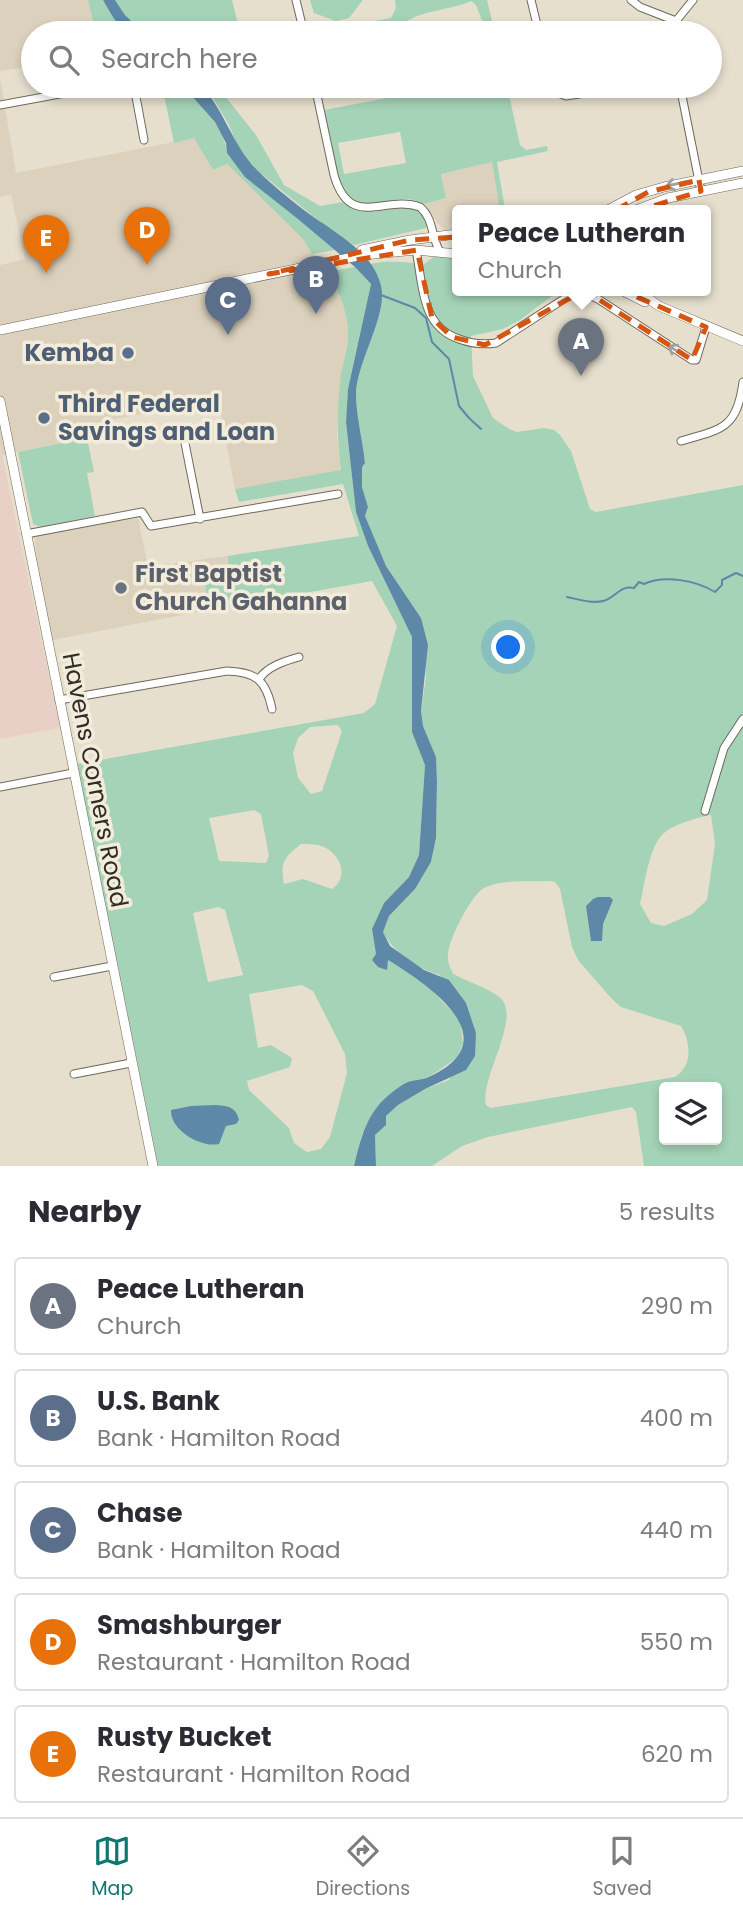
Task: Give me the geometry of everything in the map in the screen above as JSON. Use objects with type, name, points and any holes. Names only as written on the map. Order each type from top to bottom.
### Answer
[{"type":"main road","points":[[617,205],[636,195],[743,171]]},
{"type":"main road","points":[[649,205],[668,198],[743,183]]},
{"type":"main road","points":[[626,205],[646,193]]},
{"type":"main road","points":[[0,330],[383,250],[434,236],[452,234]]},
{"type":"main road","points":[[383,250],[450,254]]},
{"type":"main road","points":[[633,296],[659,306]]},
{"type":"main road","points":[[645,296],[659,306],[743,341]]},
{"type":"main road","name":"Havens Corners Road","points":[[0,401],[153,1166]]},
{"type":"street","points":[[296,0],[301,21]]},
{"type":"street","points":[[531,0],[536,21]]},
{"type":"street","points":[[631,0],[640,7],[676,21],[694,0]]},
{"type":"street","points":[[0,105],[38,98]]},
{"type":"street","points":[[136,98],[144,140]]},
{"type":"street","points":[[318,98],[334,175],[338,188],[346,199],[365,208],[405,203],[420,207],[430,221],[434,236],[450,254]]},
{"type":"street","points":[[682,98],[701,191]]},
{"type":"street","points":[[416,250],[425,304],[440,329],[452,337],[477,344],[496,343],[567,296]]},
{"type":"street","points":[[588,296],[598,299],[692,360],[696,360],[706,327]]},
{"type":"street","points":[[681,441],[722,427],[733,419],[740,407],[743,382]]},
{"type":"street","points":[[186,443],[200,519]]},
{"type":"street","points":[[26,534],[142,512],[151,526],[338,495]]},
{"type":"street","points":[[259,679],[264,672],[299,657]]},
{"type":"street","points":[[59,700],[227,671],[244,671],[259,679],[269,692],[272,709]]},
{"type":"street","points":[[705,811],[724,748],[743,719]]},
{"type":"street","points":[[0,788],[73,773]]},
{"type":"street","points":[[54,977],[112,966]]},
{"type":"street","points":[[74,1074],[131,1063]]},
{"type":"highlighted area","points":[[699,180],[701,191],[624,215],[597,229],[576,251],[612,286],[706,327],[692,360],[598,299],[579,293],[485,345],[452,337],[432,318],[417,250],[269,274],[410,240],[535,232],[575,211],[609,214],[648,192]]},
{"type":"shaded area","points":[[0,0],[88,0],[93,21],[21,21],[21,68],[0,71]]},
{"type":"shaded area","points":[[0,78],[16,173],[194,138],[213,170],[227,164],[304,240],[335,284],[345,310],[348,334],[340,382],[337,439],[341,471],[235,489],[218,399],[85,425],[87,438],[2,455],[0,265],[25,259],[11,195],[0,197]]},
{"type":"shaded area","points":[[492,162],[499,205],[452,205],[452,231],[446,232],[425,204],[446,198],[441,174]]},
{"type":"shaded area","points":[[0,445],[60,728],[0,739]]},
{"type":"shaded area","points":[[138,518],[148,567],[227,556],[231,575],[205,580],[209,610],[52,640],[37,567],[35,538],[41,534]]},
{"type":"green space","points":[[88,0],[103,0],[115,21],[93,21]]},
{"type":"green space","points":[[115,0],[232,0],[237,21],[131,21]]},
{"type":"green space","points":[[310,0],[363,0],[349,18],[336,21],[314,13]]},
{"type":"green space","points":[[395,0],[487,0],[492,21],[482,21],[476,5],[471,1],[426,13],[408,21],[375,21],[391,18],[396,8]]},
{"type":"green space","points":[[165,98],[194,98],[217,125],[227,153],[335,250],[312,254],[304,240],[227,164],[213,170],[194,138],[174,143]]},
{"type":"green space","points":[[213,98],[226,98],[256,135],[284,185],[320,206],[343,202],[366,211],[411,208],[421,211],[426,228],[354,245],[323,224],[259,172],[240,152],[229,125]]},
{"type":"green space","points":[[387,98],[510,98],[520,145],[526,150],[547,146],[548,151],[497,162],[504,205],[499,205],[492,162],[441,174],[446,198],[425,204],[407,199],[377,203],[357,201],[347,194],[336,166],[324,110]],"holes":[[[400,132],[406,163],[344,174],[338,143]]]},
{"type":"green space","points":[[435,256],[452,258],[452,296],[552,296],[503,329],[471,336],[473,376],[493,418],[509,429],[517,432],[544,428],[554,430],[560,435],[571,451],[590,509],[596,512],[743,485],[743,1166],[644,1166],[636,1112],[632,1107],[488,1137],[462,1146],[432,1166],[376,1166],[375,1135],[386,1125],[386,1116],[398,1105],[425,1089],[449,1080],[476,1033],[440,975],[407,959],[393,947],[383,932],[389,916],[415,889],[431,862],[436,838],[437,781],[436,757],[423,726],[421,711],[426,677],[421,618],[386,566],[371,534],[365,516],[368,507],[362,487],[362,467],[365,463],[356,394],[380,297],[370,264],[424,264]],"holes":[[[711,815],[715,844],[707,900],[692,914],[664,926],[651,923],[640,904],[650,859],[661,836],[685,822]],[[507,882],[555,882],[560,889],[572,947],[578,960],[621,1007],[681,1026],[687,1039],[687,1060],[675,1077],[491,1108],[486,1105],[486,1093],[504,1031],[507,1017],[505,1005],[493,993],[453,974],[448,960],[449,947],[467,908],[484,888]]]},
{"type":"green space","points":[[355,267],[371,284],[348,389],[346,422],[356,512],[368,546],[412,637],[412,731],[425,765],[419,855],[409,877],[384,903],[372,929],[376,954],[387,970],[387,959],[424,982],[460,1020],[463,1043],[458,1057],[429,1077],[406,1083],[362,1134],[354,1166],[158,1166],[77,764],[364,713],[375,704],[397,626],[372,581],[209,610],[204,579],[231,575],[227,556],[359,536],[343,484],[239,502],[235,489],[341,470],[338,405],[348,326],[342,301],[326,272]],"holes":[[[338,725],[342,731],[322,791],[311,794],[298,778],[293,753],[298,738],[310,727]],[[254,810],[261,814],[269,856],[266,863],[219,861],[209,818]],[[301,844],[322,846],[335,855],[341,866],[340,878],[332,889],[303,879],[284,884],[283,865],[287,857]],[[218,907],[225,910],[243,975],[208,982],[193,913]],[[302,985],[313,991],[345,1054],[347,1073],[330,1137],[321,1149],[307,1152],[294,1143],[289,1128],[249,1090],[247,1081],[290,1067],[292,1058],[271,1045],[258,1048],[249,994]]]},
{"type":"green space","points":[[87,438],[94,472],[87,473],[95,516],[41,527],[33,524],[18,452]]},
{"type":"water","points":[[103,0],[115,0],[131,21],[114,19]]},
{"type":"water","points":[[194,98],[211,98],[257,170],[366,257],[381,286],[380,310],[361,367],[356,394],[365,463],[362,467],[362,487],[368,507],[365,516],[386,566],[421,618],[428,645],[421,711],[423,726],[436,757],[437,781],[436,838],[431,862],[415,889],[389,916],[383,932],[390,946],[424,970],[449,980],[466,1003],[476,1033],[475,1056],[466,1070],[425,1089],[398,1105],[386,1116],[386,1125],[375,1135],[376,1166],[354,1166],[363,1134],[373,1113],[384,1099],[400,1086],[429,1077],[452,1062],[463,1047],[462,1030],[454,1014],[440,998],[388,960],[387,970],[378,967],[372,960],[376,954],[372,929],[384,903],[409,877],[419,855],[425,765],[412,732],[412,637],[368,546],[356,512],[346,422],[348,389],[371,284],[355,267],[245,177],[227,153],[226,143],[215,122]]},
{"type":"water","points":[[598,897],[610,897],[613,900],[603,924],[602,941],[591,941],[586,906]]},
{"type":"water","points":[[216,1105],[231,1108],[239,1120],[236,1124],[226,1126],[219,1144],[204,1143],[188,1136],[181,1131],[172,1117],[171,1110]]},
{"type":"waterway","points":[[381,295],[415,308],[426,318],[432,342],[449,359],[459,406],[481,429]]},
{"type":"waterway","points":[[567,597],[598,602],[625,588],[634,588],[639,582],[644,584],[661,579],[690,582],[715,592],[722,585],[722,580],[736,573],[743,576]]},
{"type":"place","name":"Smashburger","points":[[147,265]]},
{"type":"place","name":"Rusty Bucket","points":[[46,273]]},
{"type":"place","name":"U.S. Bank","points":[[316,314]]},
{"type":"place","name":"Chase","points":[[228,335]]},
{"type":"place","name":"Kemba","points":[[128,353]]},
{"type":"place","name":"Peace Lutheran","points":[[581,376]]},
{"type":"place","name":"Third Federal Savings and Loan","points":[[44,418]]},
{"type":"place","name":"First Baptist Church Gahanna","points":[[121,588]]}]
